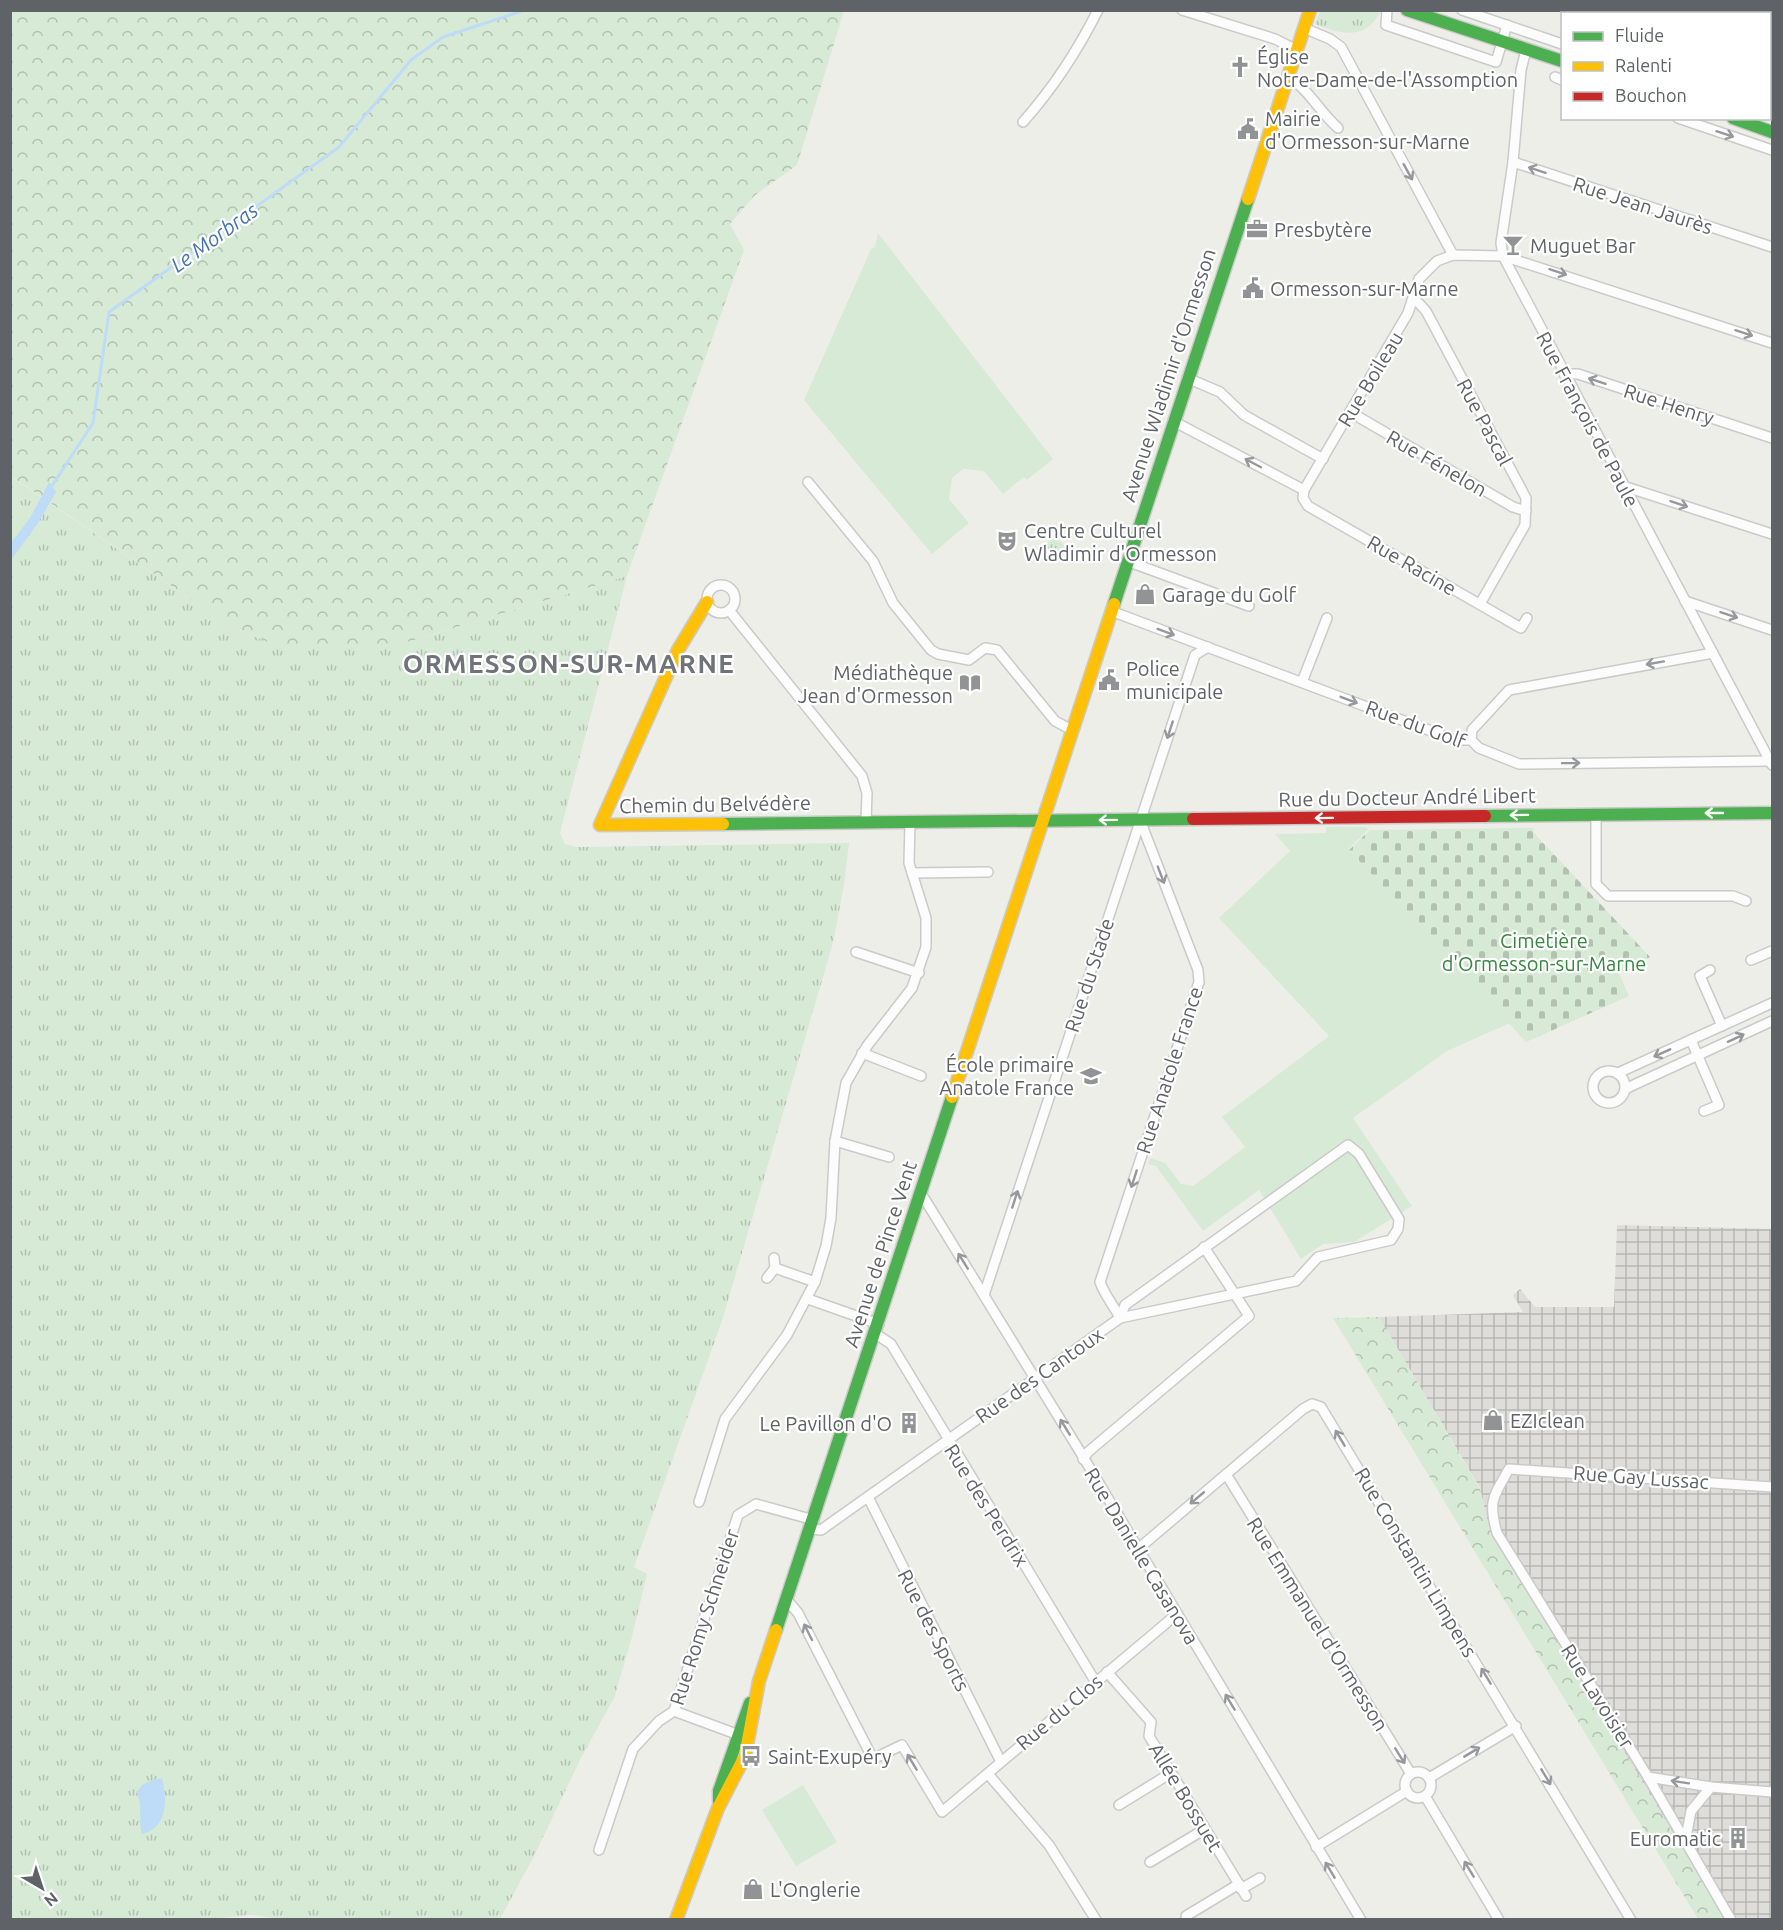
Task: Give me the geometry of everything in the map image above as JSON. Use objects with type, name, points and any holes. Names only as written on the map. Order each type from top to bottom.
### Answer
[{"type":"main road","name":"Avenue Wladimir d'Ormesson","points":[[1042,821],[1310,10]]},
{"type":"main road","points":[[1407,10],[1561,60]]},
{"type":"main road","points":[[1739,120],[1773,132]]},
{"type":"main road","name":"Chemin du Belvédère","points":[[707,602],[678,650],[600,825],[1042,821]]},
{"type":"main road","name":"Rue du Docteur André Libert","points":[[1042,821],[1773,813]]},
{"type":"main road","name":"Avenue de Pince Vent","points":[[676,1920],[718,1808],[745,1756],[755,1698],[1042,821]]},
{"type":"main road","name":"Avenue de Pince Vent","points":[[718,1808],[719,1791],[750,1704],[755,1698]]},
{"type":"main road","name":"Avenue de Pince Vent","points":[[666,1920],[687,1889]]},
{"type":"street","points":[[1023,122],[1052,89],[1078,50],[1098,10]]},
{"type":"street","points":[[1182,10],[1275,39],[1297,50]]},
{"type":"street","points":[[1387,10],[1386,26],[1496,62],[1507,25]]},
{"type":"street","points":[[1462,10],[1561,43]]},
{"type":"street","points":[[1304,28],[1330,39],[1341,47],[1453,255]]},
{"type":"street","name":"Rue François de Paule","points":[[1526,50],[1521,70],[1513,162],[1501,243],[1503,256],[1771,763]]},
{"type":"street","points":[[1288,76],[1321,106],[1328,119],[1338,128]]},
{"type":"street","points":[[1689,120],[1706,123],[1773,150]]},
{"type":"street","name":"Rue Jean Jaurès","points":[[1513,162],[1773,247]]},
{"type":"street","points":[[1414,298],[1416,288],[1425,272],[1437,261],[1453,255],[1503,256],[1773,343]]},
{"type":"street","name":"Rue Boileau","points":[[1323,459],[1408,314],[1414,298]]},
{"type":"street","name":"Rue Pascal","points":[[1414,298],[1426,311],[1526,498],[1526,511]]},
{"type":"street","name":"Rue Henry","points":[[1564,374],[1578,374],[1773,438]]},
{"type":"street","points":[[1188,378],[1220,392],[1244,414],[1323,459],[1304,490]]},
{"type":"street","name":"Rue Fénelon","points":[[1350,412],[1513,507],[1526,511]]},
{"type":"street","name":"Rue Racine","points":[[1173,421],[1304,490],[1303,498],[1308,506],[1521,628],[1527,618]]},
{"type":"street","points":[[808,482],[873,561],[893,603],[931,650],[938,654],[969,660],[985,648],[997,650],[1055,721],[1072,730]]},
{"type":"street","points":[[1623,486],[1773,534]]},
{"type":"street","points":[[1480,604],[1524,525],[1526,511]]},
{"type":"street","points":[[1127,561],[1249,606]]},
{"type":"street","points":[[714,587],[729,588],[734,601],[729,610],[716,612],[707,602],[709,591],[714,587]]},
{"type":"street","points":[[1685,601],[1773,630]]},
{"type":"street","points":[[729,610],[862,776],[867,793],[866,822]]},
{"type":"street","name":"Rue du Golf","points":[[1111,611],[1455,740],[1471,740],[1479,748],[1519,764],[1771,763]]},
{"type":"street","points":[[1302,682],[1327,618]]},
{"type":"street","points":[[1189,640],[1195,655],[1208,647]]},
{"type":"street","points":[[1471,740],[1472,730],[1509,690],[1713,653]]},
{"type":"street","name":"Rue du Stade","points":[[984,1295],[1195,655]]},
{"type":"street","points":[[1596,814],[1596,884],[1608,896],[1733,896],[1746,901]]},
{"type":"street","name":"Rue Anatole France","points":[[1120,1318],[1113,1303],[1106,1299],[1100,1282],[1199,982],[1198,970],[1140,820]]},
{"type":"street","points":[[699,1502],[715,1446],[732,1406],[772,1358],[808,1299],[815,1282],[826,1246],[831,1218],[835,1141],[846,1083],[862,1053],[912,988],[919,973],[926,946],[926,918],[909,862],[910,821]]},
{"type":"street","points":[[912,873],[988,872]]},
{"type":"street","points":[[856,952],[919,973]]},
{"type":"street","points":[[1751,960],[1772,954]]},
{"type":"street","points":[[1710,970],[1700,976],[1722,1026]]},
{"type":"street","points":[[1618,1073],[1773,1003]]},
{"type":"street","points":[[1625,1089],[1773,1021]]},
{"type":"street","points":[[1690,1041],[1719,1105],[1704,1111]]},
{"type":"street","points":[[862,1053],[921,1076]]},
{"type":"street","points":[[1611,1071],[1618,1073],[1625,1083],[1625,1089],[1619,1100],[1608,1103],[1597,1098],[1593,1091],[1598,1075],[1611,1071]]},
{"type":"street","points":[[835,1141],[889,1157]]},
{"type":"street","points":[[1348,1145],[1359,1154],[1399,1219],[1398,1229],[1391,1240],[1318,1257],[1296,1281],[1120,1318],[1125,1305],[1348,1145]]},
{"type":"street","name":"Rue Danielle Casanova","points":[[919,1196],[924,1198],[1035,1378],[1361,1920]]},
{"type":"street","points":[[1083,1460],[1088,1452],[1249,1316],[1204,1247]]},
{"type":"street","points":[[767,1278],[775,1268],[774,1258]]},
{"type":"street","points":[[775,1268],[815,1282]]},
{"type":"street","points":[[808,1299],[877,1329]]},
{"type":"street","name":"Rue des Cantoux","points":[[812,1524],[821,1530],[1120,1318]]},
{"type":"street","name":"Rue des Perdrix","points":[[877,1329],[891,1344],[1095,1681]]},
{"type":"street","name":"Rue Constantin Limpens","points":[[1138,1549],[1303,1408],[1312,1404],[1321,1407],[1516,1726],[1631,1920]]},
{"type":"street","name":"Rue Gay Lussac","points":[[1509,1469],[1773,1487]]},
{"type":"street","name":"Rue Lavoisier","points":[[1509,1469],[1496,1492],[1490,1510],[1497,1533],[1648,1777],[1731,1920]]},
{"type":"street","name":"Rue Emmanuel d'Ormesson","points":[[1226,1474],[1411,1774]]},
{"type":"street","name":"Rue des Sports","points":[[868,1497],[1001,1762]]},
{"type":"street","name":"Rue Romy Schneider","points":[[599,1850],[633,1749],[659,1721],[674,1711],[738,1515],[756,1504],[812,1524]]},
{"type":"street","name":"Rue du Clos","points":[[787,1600],[798,1613],[873,1759],[902,1745],[942,1812],[1043,1730],[1095,1681],[1127,1659],[1177,1614]]},
{"type":"street","name":"Allée Bossuet","points":[[1107,1672],[1151,1722],[1149,1736],[1242,1889]]},
{"type":"street","points":[[674,1711],[739,1735]]},
{"type":"street","points":[[1429,1778],[1516,1726]]},
{"type":"street","points":[[1119,1805],[1171,1773]]},
{"type":"street","points":[[1422,1773],[1429,1778],[1431,1785],[1425,1796],[1415,1798],[1407,1791],[1405,1783],[1411,1774],[1422,1773]]},
{"type":"street","points":[[988,1774],[1049,1845],[1096,1920]]},
{"type":"street","points":[[1648,1777],[1711,1787],[1773,1792]]},
{"type":"street","points":[[1688,1832],[1691,1811],[1711,1787]]},
{"type":"street","points":[[1316,1846],[1407,1791]]},
{"type":"street","points":[[1425,1796],[1499,1920]]},
{"type":"street","points":[[1150,1862],[1205,1828]]},
{"type":"street","points":[[1186,1916],[1260,1878]]},
{"type":"shaded area","points":[[1617,1225],[1772,1229],[1772,1919],[1725,1919],[1489,1528],[1480,1488],[1379,1317],[1523,1312],[1513,1295],[1520,1289],[1535,1307],[1614,1307]]},
{"type":"green space","points":[[1372,10],[1380,13],[1374,22],[1367,28],[1351,33],[1315,24],[1320,11]]},
{"type":"green space","points":[[11,11],[844,11],[797,165],[755,195],[730,224],[744,250],[627,576],[407,642],[330,649],[272,644],[230,626],[11,476]]},
{"type":"green space","points":[[878,233],[1053,459],[1027,480],[1024,477],[1003,494],[984,471],[963,469],[952,478],[949,499],[969,523],[932,554],[804,400],[871,249],[875,247]]},
{"type":"green space","points":[[10,476],[230,626],[272,644],[407,642],[627,576],[560,833],[565,844],[577,847],[849,843],[833,943],[722,1321],[634,1567],[647,1574],[614,1698],[581,1758],[534,1856],[500,1919],[290,1920],[251,1915],[199,1920],[11,1919]]},
{"type":"green space","points":[[1051,539],[1059,539],[1064,544],[1062,555],[1051,557],[1046,552],[1046,544]]},
{"type":"green space","points":[[1326,827],[1365,827],[1369,829],[1348,849],[1510,1023],[1447,1051],[1353,1118],[1412,1206],[1354,1242],[1323,1244],[1301,1259],[1259,1190],[1203,1231],[1156,1166],[1148,1164],[1150,1158],[1165,1163],[1181,1184],[1193,1186],[1245,1147],[1222,1117],[1329,1036],[1219,918],[1290,851],[1275,834],[1326,833]]},
{"type":"green space","name":"Cimetière d'Ormesson-sur-Marne","points":[[1533,828],[1534,833],[1650,957],[1619,973],[1629,996],[1526,1042],[1349,850],[1370,830]]},
{"type":"green space","points":[[1379,1317],[1480,1489],[1489,1528],[1725,1919],[1698,1919],[1333,1318]]},
{"type":"green space","points":[[803,1785],[837,1842],[796,1866],[762,1810]]},
{"type":"water","points":[[49,482],[56,492],[38,523],[11,560],[11,543],[30,518]]},
{"type":"water","points":[[154,1779],[162,1779],[165,1795],[164,1812],[157,1826],[142,1834],[137,1792],[142,1785]]},
{"type":"waterway","name":"Le Morbras","points":[[50,489],[93,423],[109,312],[339,147],[411,60],[443,37],[525,10]]},
{"type":"traffic: fast","points":[[1407,10],[1561,61]]},
{"type":"traffic: fast","points":[[1739,120],[1772,132]]},
{"type":"traffic: fast","points":[[1114,604],[1248,199]]},
{"type":"traffic: fast","points":[[1485,816],[1772,813]]},
{"type":"traffic: fast","points":[[723,824],[1193,819]]},
{"type":"traffic: fast","points":[[776,1630],[952,1097]]},
{"type":"traffic: fast","points":[[719,1801],[719,1791],[750,1703]]},
{"type":"traffic: slow","points":[[1248,199],[1310,10]]},
{"type":"traffic: slow","points":[[707,602],[678,650],[600,825],[723,824]]},
{"type":"traffic: slow","points":[[952,1097],[1114,604]]},
{"type":"traffic: slow","points":[[676,1920],[718,1808],[745,1756],[759,1681],[776,1630]]},
{"type":"traffic: jam","points":[[1193,819],[1485,816]]},
{"type":"place","name":"Église Notre-Dame-de-l'Assomption","points":[[1240,67]]},
{"type":"place","name":"Mairie d'Ormesson-sur-Marne","points":[[1248,129]]},
{"type":"place","name":"Presbytère","points":[[1257,229]]},
{"type":"place","name":"Muguet Bar","points":[[1513,245]]},
{"type":"place","name":"Ormesson-sur-Marne","points":[[1253,288]]},
{"type":"place","name":"Centre Culturel Wladimir d'Ormesson","points":[[1007,541]]},
{"type":"place","name":"Garage du Golf","points":[[1145,594]]},
{"type":"place","name":"Police municipale","points":[[1109,680]]},
{"type":"place","name":"Médiathèque Jean d'Ormesson","points":[[970,683]]},
{"type":"place","name":"École primaire Anatole France","points":[[1091,1076]]},
{"type":"place","name":"EZIclean","points":[[1493,1420]]},
{"type":"place","name":"Le Pavillon d'O","points":[[909,1423]]},
{"type":"place","name":"Saint-Exupéry","points":[[751,1756]]},
{"type":"place","name":"Euromatic","points":[[1738,1838]]},
{"type":"place","name":"L'Onglerie","points":[[753,1889]]},
{"type":"district","name":"ORMESSON-SUR-MARNE","points":[[569,663]]}]
